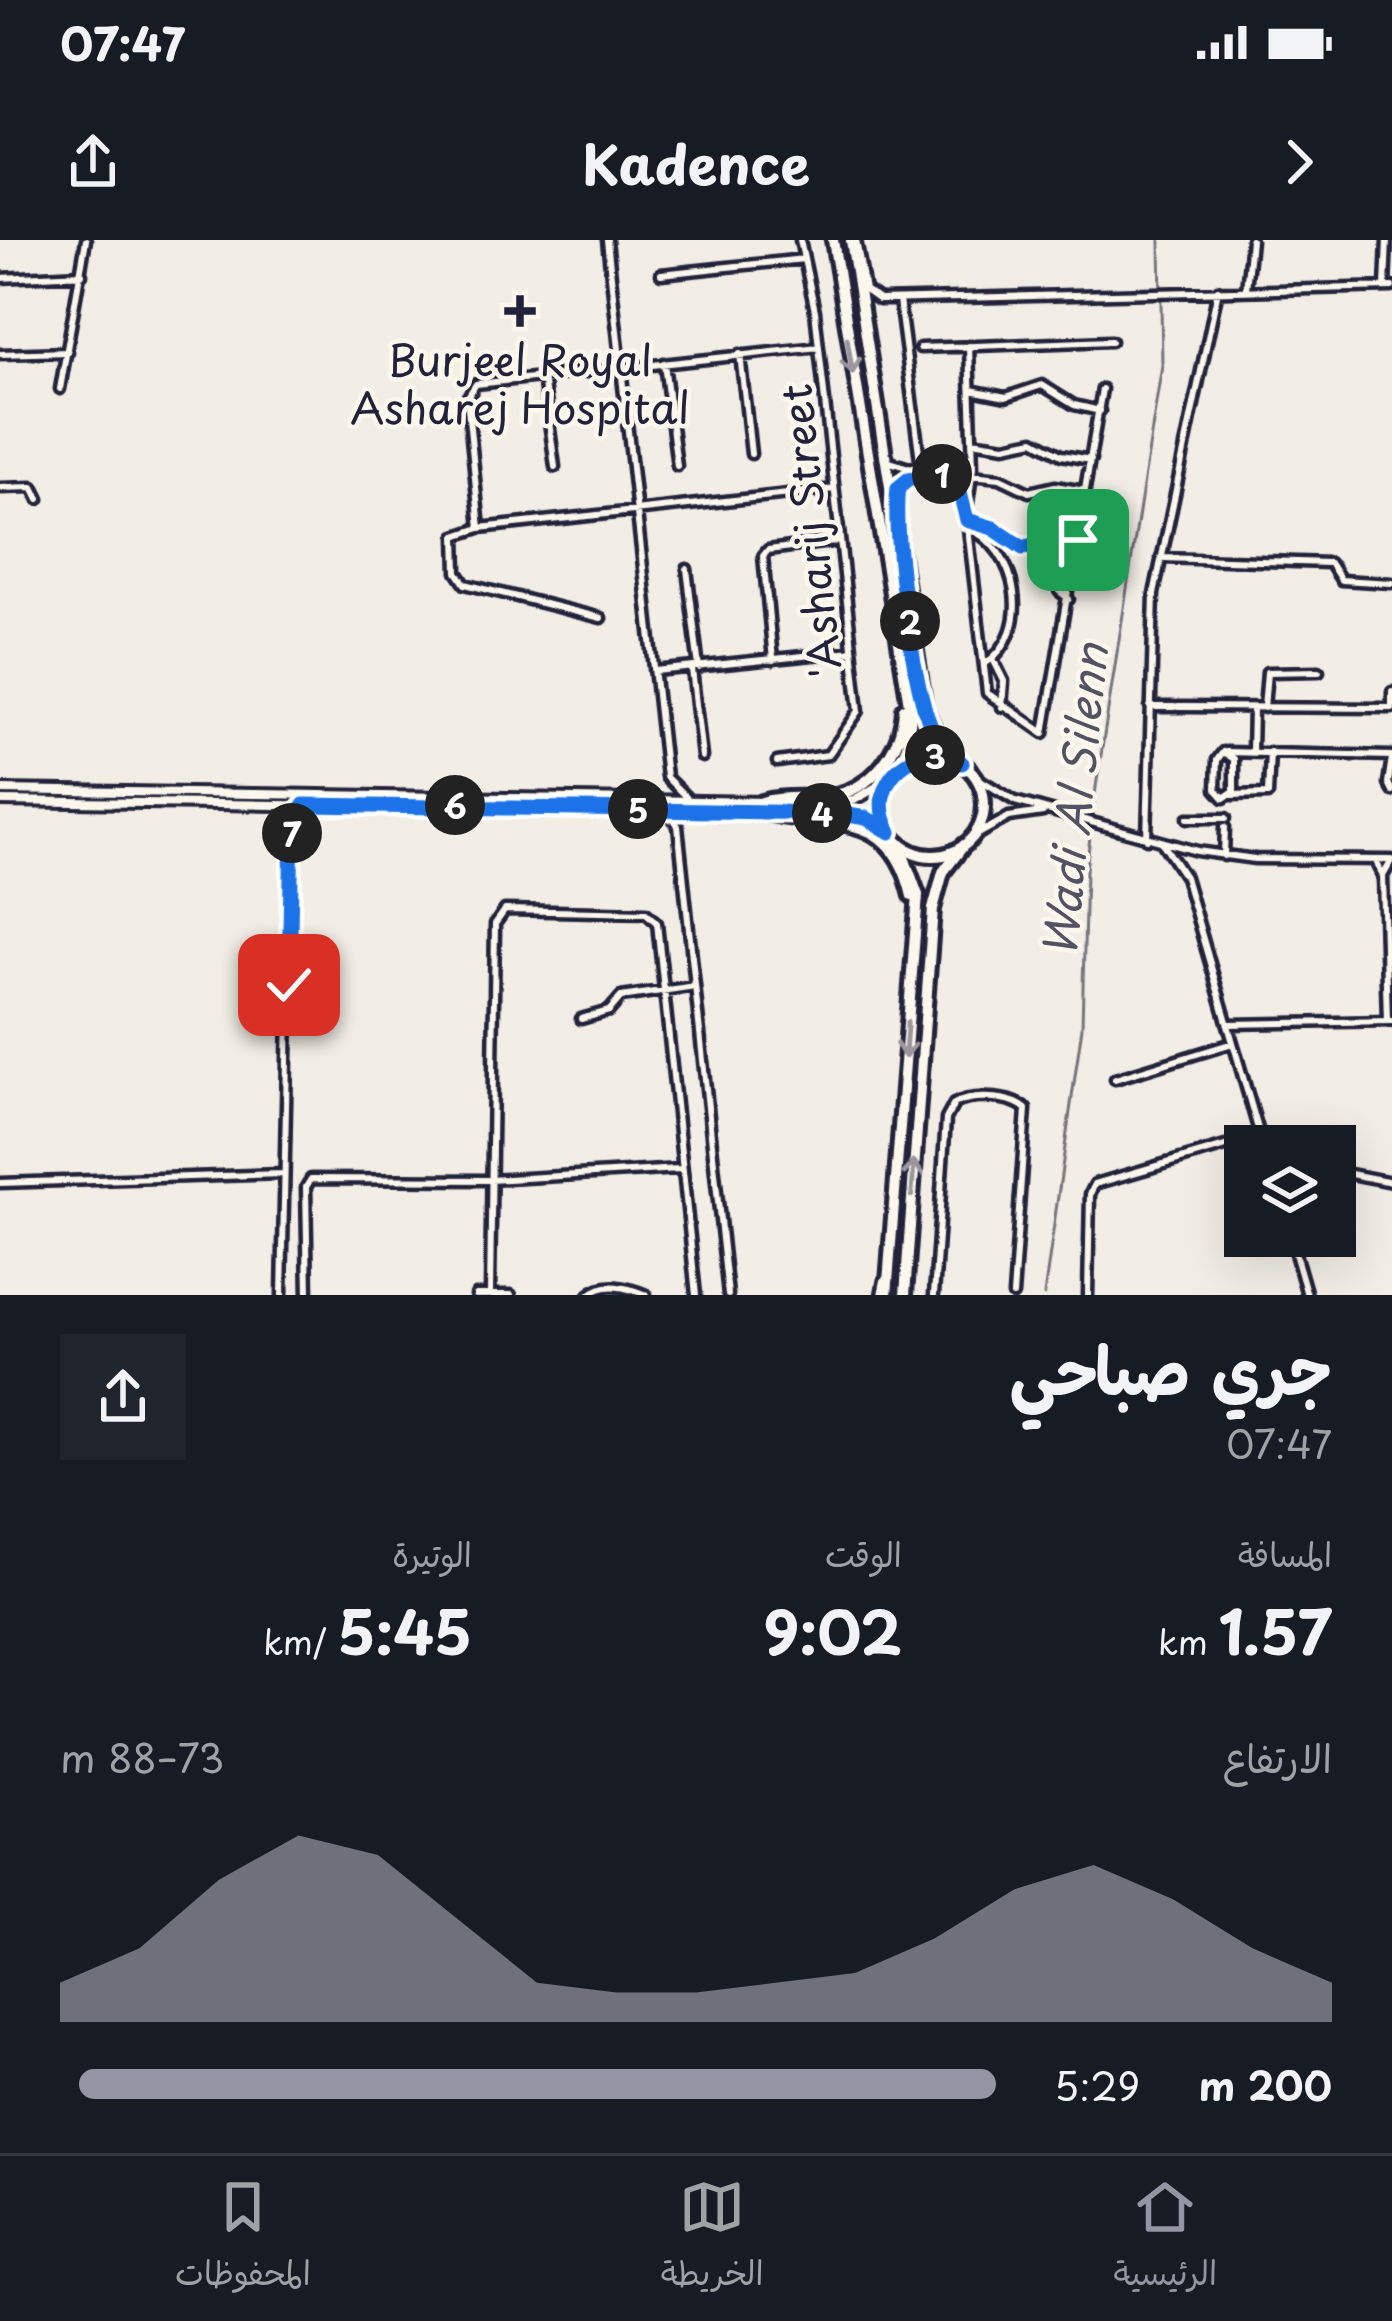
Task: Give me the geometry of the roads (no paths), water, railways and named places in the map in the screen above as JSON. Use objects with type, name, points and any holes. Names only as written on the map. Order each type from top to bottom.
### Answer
[{"type":"main road","points":[[832,240],[911,716],[907,746],[882,802],[918,895],[884,1295]]},
{"type":"main road","points":[[853,240],[868,367],[928,720],[939,741],[974,776],[983,801],[968,842],[943,872],[933,909],[904,1295]]},
{"type":"main road","points":[[763,807],[844,793],[872,776],[895,749],[904,713],[891,605]]},
{"type":"main road","points":[[763,807],[849,801],[919,756],[962,763]]},
{"type":"main road","points":[[0,790],[653,798],[689,805],[848,814],[890,832]]},
{"type":"main road","points":[[0,801],[666,810],[689,805]]},
{"type":"main road","points":[[763,807],[853,823],[894,856],[912,899],[910,982]]},
{"type":"main road","points":[[899,844],[938,856],[968,842]]},
{"type":"street","points":[[60,389],[86,240]]},
{"type":"street","points":[[607,240],[666,777],[689,805],[678,826]]},
{"type":"street","name":"'Asharij Street","points":[[777,762],[825,757],[855,722],[852,651],[819,347],[800,240]]},
{"type":"street","points":[[853,240],[865,290],[879,301],[1388,287],[1387,240]]},
{"type":"street","points":[[1246,289],[1251,240]]},
{"type":"street","points":[[662,274],[804,260]]},
{"type":"street","points":[[0,278],[82,274]]},
{"type":"street","points":[[1148,839],[1152,616],[1218,290]]},
{"type":"street","points":[[868,367],[866,314],[879,301]]},
{"type":"street","points":[[899,301],[922,476]]},
{"type":"street","points":[[920,348],[1111,341]]},
{"type":"street","points":[[967,520],[972,475],[969,346]]},
{"type":"street","points":[[480,528],[469,391],[479,383],[819,347]]},
{"type":"street","points":[[0,354],[68,352]]},
{"type":"street","points":[[740,354],[751,454]]},
{"type":"street","points":[[664,364],[676,466]]},
{"type":"street","points":[[543,376],[555,467]]},
{"type":"street","points":[[971,390],[1006,397],[1042,386],[1074,405],[1100,411]]},
{"type":"street","points":[[951,463],[967,520],[989,662],[987,693],[1040,733],[1047,730],[1102,389]]},
{"type":"street","points":[[972,441],[1005,446],[1034,440],[1061,455],[1091,460]]},
{"type":"street","points":[[884,458],[898,467],[951,463],[972,456]]},
{"type":"street","points":[[898,547],[898,488],[922,476],[953,473],[1004,479],[1029,492],[1055,486],[1085,491]]},
{"type":"street","points":[[0,488],[35,488],[39,499]]},
{"type":"street","points":[[601,618],[462,583],[454,540],[462,531],[480,528],[834,489]]},
{"type":"street","points":[[967,520],[998,530],[1023,548],[1054,539],[1078,540]]},
{"type":"street","points":[[967,520],[999,553],[1013,584],[1015,606],[989,662]]},
{"type":"street","points":[[773,660],[762,566],[769,550],[839,541]]},
{"type":"street","points":[[999,553],[1011,543]]},
{"type":"street","points":[[1069,599],[1060,594],[1058,567],[1062,559],[1076,557]]},
{"type":"street","points":[[1161,558],[1331,565],[1345,581],[1392,583]]},
{"type":"street","points":[[687,569],[702,757]]},
{"type":"street","points":[[655,671],[852,651]]},
{"type":"street","points":[[989,662],[1004,681],[1002,707]]},
{"type":"street","points":[[1264,708],[1268,672],[1319,671]]},
{"type":"street","points":[[1150,707],[1392,708],[1392,692]]},
{"type":"street","points":[[1252,752],[1253,708]]},
{"type":"street","points":[[1224,856],[1234,759],[1226,752]]},
{"type":"street","points":[[1270,752],[1267,795],[1229,796],[1216,790],[1217,757],[1226,752],[1270,752],[1392,757],[1392,791]]},
{"type":"street","points":[[974,776],[1004,796],[1184,849],[1224,856],[1392,860]]},
{"type":"street","points":[[653,798],[666,777]]},
{"type":"street","points":[[263,802],[284,810],[292,824]]},
{"type":"street","points":[[282,1295],[292,824],[301,806],[319,802]]},
{"type":"street","points":[[666,810],[678,826],[728,1295]]},
{"type":"street","points":[[968,842],[1009,817],[1053,813]]},
{"type":"street","points":[[1188,818],[1226,822]]},
{"type":"street","points":[[1162,843],[1185,877]]},
{"type":"street","points":[[1184,849],[1185,877],[1257,1125]]},
{"type":"street","points":[[1227,1024],[1389,1021],[1388,923],[1383,875],[1376,860]]},
{"type":"street","points":[[1383,875],[1392,860]]},
{"type":"street","points":[[490,1294],[496,915],[505,910],[646,913],[657,923],[696,1295]]},
{"type":"street","points":[[581,1019],[609,1011],[621,998],[694,986]]},
{"type":"street","points":[[1115,1079],[1233,1043]]},
{"type":"street","points":[[944,1295],[934,1295],[946,1119],[954,1104],[970,1098],[1016,1102],[1026,1109],[1013,1295]]},
{"type":"street","points":[[1088,1295],[1090,1194],[1095,1184],[1224,1146]]},
{"type":"street","points":[[308,1295],[306,1187],[311,1179],[490,1180],[680,1169]]},
{"type":"street","points":[[0,1183],[284,1174]]},
{"type":"street","points":[[1356,1175],[1392,1182]]},
{"type":"street","points":[[1295,1257],[1306,1295]]},
{"type":"street","points":[[589,1295],[598,1287],[616,1286],[646,1295]]},
{"type":"street","points":[[476,1295],[511,1295]]},
{"type":"waterway","name":"Wadi Al Silenn","points":[[1044,1295],[1082,1027],[1086,870],[1096,787],[1162,365],[1160,240]]},
{"type":"place","name":"Burjeel Royal Asharej Hospital","points":[[520,311]]}]
